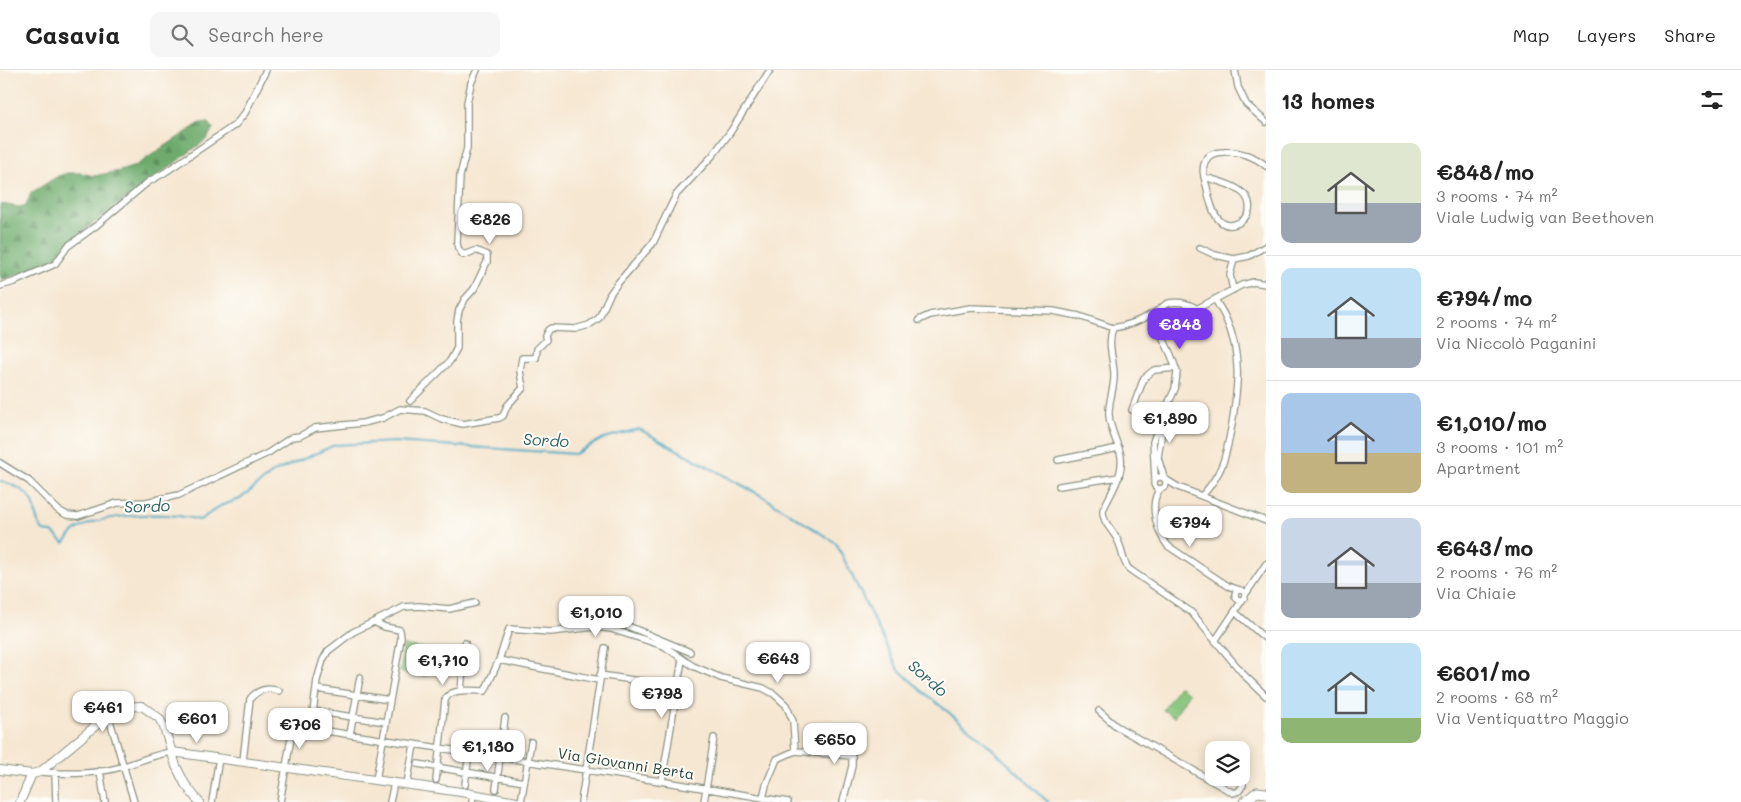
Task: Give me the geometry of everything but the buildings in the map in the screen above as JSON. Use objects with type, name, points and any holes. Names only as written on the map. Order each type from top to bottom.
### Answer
[{"type":"main road","points":[[20,802],[36,773],[118,706],[142,706],[159,718],[164,727],[176,766],[185,784],[199,802]]},
{"type":"main road","points":[[172,752],[407,784],[473,798],[517,802]]},
{"type":"main road","points":[[0,770],[36,773]]},
{"type":"main road","points":[[1248,801],[1256,792],[1266,792]]},
{"type":"street","points":[[0,286],[55,264],[68,246],[97,225],[148,182],[235,124],[245,113],[266,70]]},
{"type":"street","points":[[410,401],[430,383],[452,358],[458,344],[457,321],[459,310],[465,299],[474,289],[487,262],[487,256],[477,250],[463,254],[457,243],[460,176],[468,139],[467,103],[471,83],[477,70]]},
{"type":"street","points":[[0,464],[29,481],[58,510],[67,515],[78,516],[117,503],[146,502],[179,495],[268,453],[292,437],[300,436],[315,428],[383,418],[400,409],[425,411],[442,419],[463,424],[503,416],[507,406],[523,388],[520,371],[522,358],[536,358],[537,349],[546,340],[548,330],[551,328],[575,328],[589,325],[599,318],[610,294],[617,284],[653,243],[676,195],[713,155],[770,70]]},
{"type":"street","points":[[1235,70],[1238,87],[1243,99],[1249,108],[1266,122]]},
{"type":"street","points":[[1204,177],[1237,189],[1245,194],[1249,202],[1246,218],[1230,226],[1221,222],[1213,211],[1204,177],[1203,168],[1205,162],[1213,154],[1231,151],[1259,160],[1266,166]]},
{"type":"street","points":[[1200,248],[1215,255],[1234,259],[1249,256],[1266,246]]},
{"type":"street","points":[[1233,290],[1230,275],[1234,259]]},
{"type":"street","points":[[1241,595],[1172,549],[1165,541],[1155,511],[1156,497],[1166,485],[1158,458],[1165,414],[1174,389],[1177,372],[1162,336],[1166,325],[1196,308],[1254,282],[1266,284]]},
{"type":"street","points":[[1202,496],[1220,473],[1226,456],[1238,389],[1238,370],[1234,343],[1226,319],[1215,299]]},
{"type":"street","points":[[919,320],[930,315],[970,308],[1053,311],[1079,316],[1113,328],[1122,327],[1143,318],[1166,304],[1190,304],[1196,308]]},
{"type":"street","points":[[1113,328],[1110,340],[1114,381],[1109,413],[1112,434],[1121,459],[1119,477],[1102,515],[1117,539],[1124,564],[1135,574],[1191,612],[1245,676],[1266,696]]},
{"type":"street","points":[[1132,410],[1144,378],[1154,370],[1176,368]]},
{"type":"street","points":[[1165,414],[1160,421],[1153,442],[1154,482],[1155,486],[1162,489],[1178,487]]},
{"type":"street","points":[[1058,460],[1118,448]]},
{"type":"street","points":[[1059,486],[1119,477]]},
{"type":"street","points":[[1155,478],[1160,477],[1178,487],[1266,520]]},
{"type":"street","points":[[1215,641],[1234,612],[1241,595],[1254,584],[1266,564]]},
{"type":"street","points":[[311,729],[316,689],[323,660],[328,651],[353,632],[404,607],[420,606],[449,609],[475,603]]},
{"type":"street","points":[[1234,612],[1266,639]]},
{"type":"street","points":[[579,628],[584,624],[610,621],[623,624],[690,652]]},
{"type":"street","points":[[374,622],[384,627],[400,630],[401,638],[376,780]]},
{"type":"street","points":[[436,780],[447,695],[461,691],[486,691],[509,629],[550,632],[579,628],[611,629],[664,646],[682,660],[728,680],[763,688],[774,694],[786,705],[793,721],[795,751]]},
{"type":"street","points":[[461,691],[465,643]]},
{"type":"street","points":[[581,802],[604,648]]},
{"type":"street","points":[[499,660],[599,677],[646,682]]},
{"type":"street","points":[[662,781],[682,660]]},
{"type":"street","points":[[350,734],[360,678]]},
{"type":"street","points":[[243,761],[250,699],[255,692],[270,688],[279,691]]},
{"type":"street","points":[[316,689],[390,700]]},
{"type":"street","points":[[313,711],[386,722]]},
{"type":"street","points":[[1099,711],[1116,726],[1205,777]]},
{"type":"street","points":[[108,714],[134,802]]},
{"type":"street","points":[[496,789],[505,718]]},
{"type":"street","name":"Via Giovanni Berta","points":[[286,768],[293,726],[586,769],[763,800],[788,802]]},
{"type":"street","points":[[704,802],[714,738]]},
{"type":"street","points":[[521,802],[531,742]]},
{"type":"street","points":[[407,784],[414,745]]},
{"type":"street","points":[[763,800],[766,786],[777,759],[795,751],[852,756],[852,766],[843,802]]},
{"type":"street","points":[[36,773],[100,771],[124,766],[143,758],[172,752]]},
{"type":"street","points":[[465,785],[469,753]]},
{"type":"street","points":[[212,802],[219,758]]},
{"type":"street","points":[[418,764],[524,782]]},
{"type":"street","points":[[280,802],[286,768]]},
{"type":"street","points":[[100,771],[105,802]]},
{"type":"street","points":[[55,772],[56,802]]},
{"type":"street","points":[[390,802],[394,783]]},
{"type":"street","points":[[1221,786],[1233,793],[1238,792],[1242,786]]},
{"type":"green space","points":[[208,122],[213,128],[207,139],[67,243],[57,256],[38,268],[2,280],[0,275],[0,204],[20,207],[26,205],[31,193],[58,176],[67,173],[81,173],[94,176],[135,166],[200,123]]},
{"type":"green space","points":[[404,645],[430,650],[426,676],[400,672]]},
{"type":"green space","points":[[1179,686],[1189,693],[1174,717],[1163,710]]},
{"type":"waterway","name":"Sordo","points":[[0,481],[25,492],[32,500],[37,521],[43,531],[52,532],[64,543],[75,531],[87,525],[118,517],[154,515],[187,517],[200,520],[220,506],[240,499],[274,472],[335,445],[395,442],[575,454],[604,438],[639,429],[762,496],[836,543],[898,669],[984,741],[1048,802]]}]
